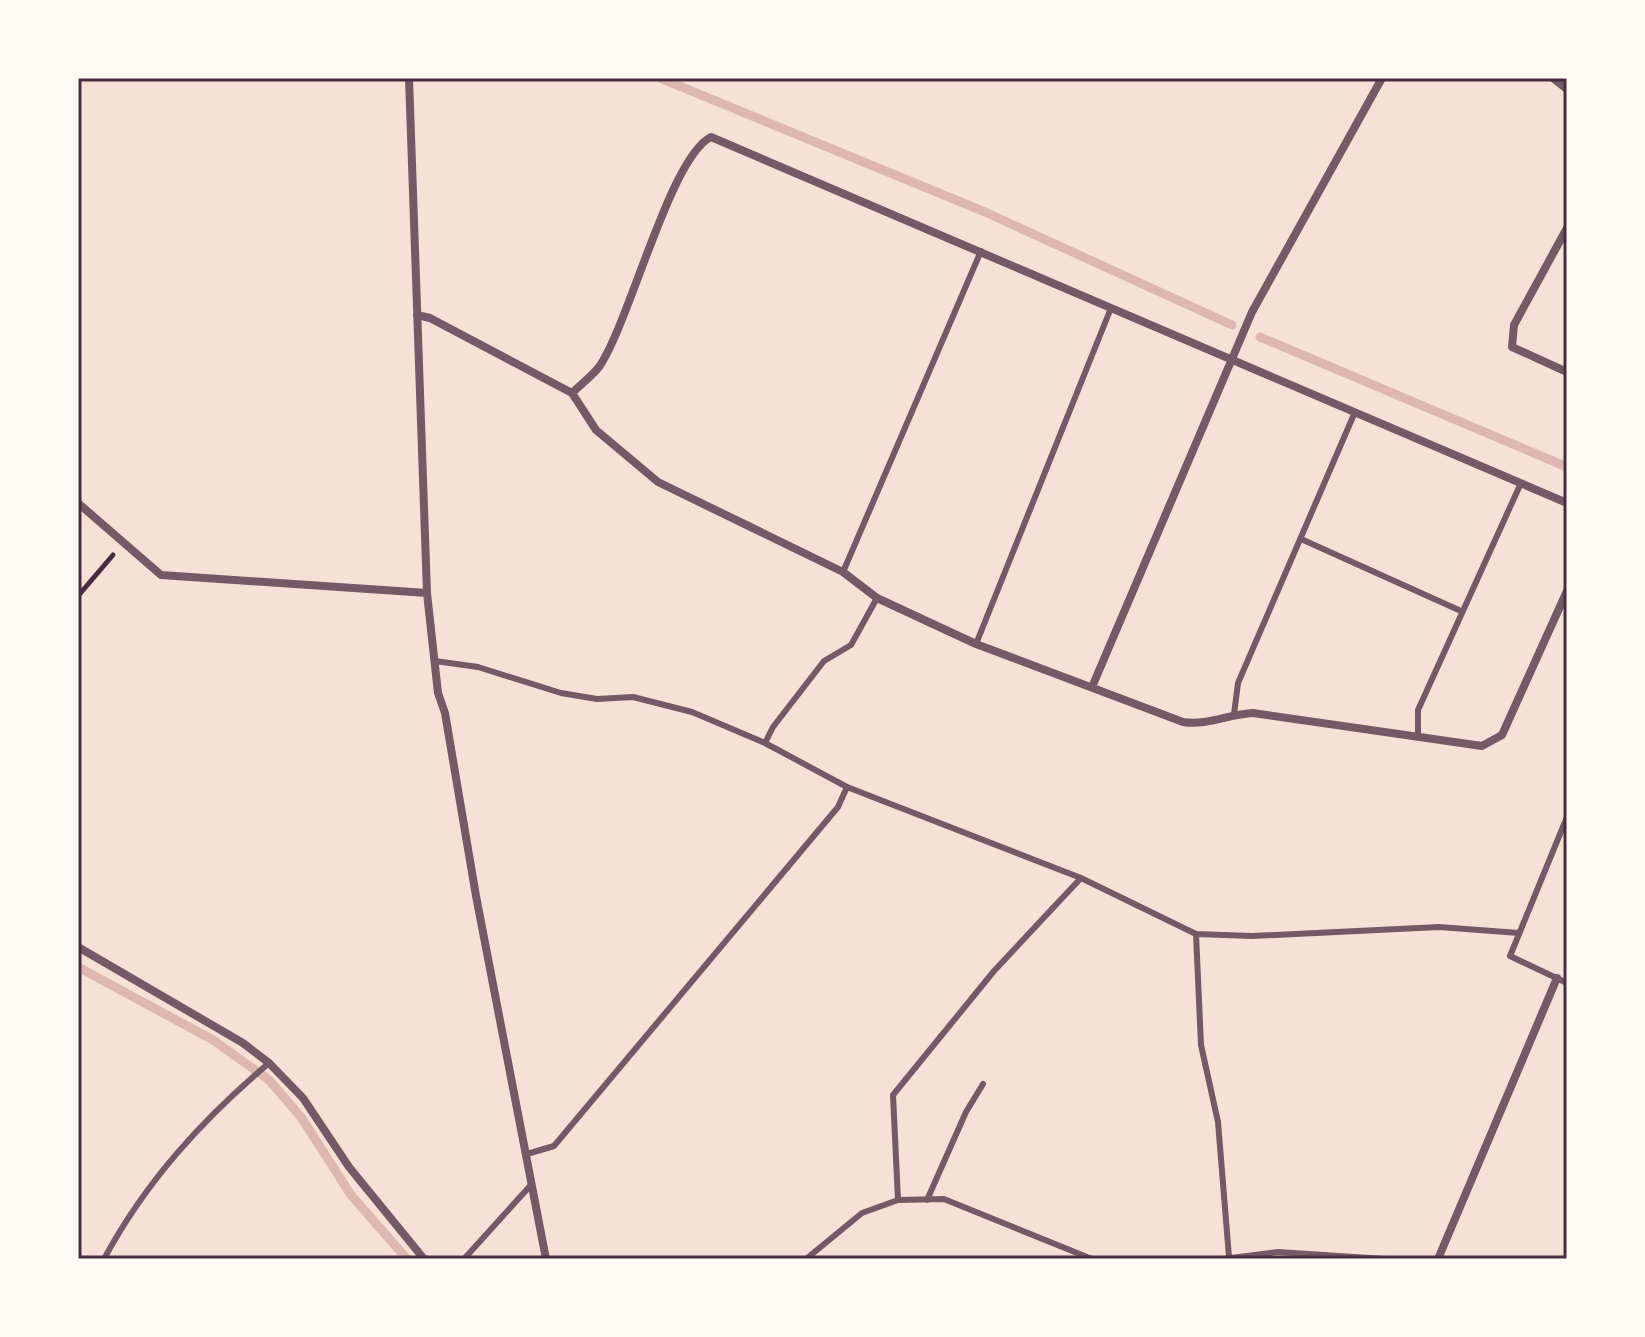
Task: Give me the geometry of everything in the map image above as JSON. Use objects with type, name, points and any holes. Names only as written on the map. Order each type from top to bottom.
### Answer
[{"type":"street","points":[[409,78],[427,593],[435,661],[527,1154],[530,1186],[546,1259]]},
{"type":"street","points":[[1092,687],[1252,312],[1382,78]]},
{"type":"street","points":[[1553,78],[1567,89]]},
{"type":"street","points":[[572,393],[599,367],[676,188],[698,144],[711,137],[1567,503]]},
{"type":"street","points":[[1567,228],[1514,325],[1512,347],[1567,372]]},
{"type":"street","points":[[417,315],[430,318],[572,393],[596,430],[658,482],[843,572],[877,598],[976,644],[1183,722],[1197,724],[1234,714],[1253,713],[1482,746],[1502,735],[1567,591]]},
{"type":"street","points":[[78,503],[161,575],[427,593]]},
{"type":"street","points":[[78,947],[243,1043],[269,1063],[303,1098],[349,1167],[424,1259]]},
{"type":"street","points":[[1438,1259],[1557,978]]},
{"type":"lane","points":[[843,572],[981,251]]},
{"type":"lane","points":[[976,644],[1111,308]]},
{"type":"lane","points":[[1234,714],[1238,683],[1355,412]]},
{"type":"lane","points":[[1418,737],[1418,710],[1521,483]]},
{"type":"lane","points":[[1301,539],[1461,611]]},
{"type":"lane","points":[[765,743],[824,661],[851,645],[877,598]]},
{"type":"lane","points":[[435,661],[478,667],[561,693],[648,701],[692,712],[765,743],[847,787],[1081,878],[1196,934],[1252,936],[1439,927],[1519,933]]},
{"type":"lane","points":[[527,1154],[554,1146],[838,807],[847,787]]},
{"type":"lane","points":[[1567,817],[1510,956],[1567,983]]},
{"type":"lane","points":[[898,1200],[893,1095],[994,971],[1081,878]]},
{"type":"lane","points":[[1196,934],[1201,1045],[1218,1122],[1226,1258],[1310,1256],[1385,1259]]},
{"type":"lane","points":[[104,1259],[149,1185],[201,1125],[269,1063]]},
{"type":"lane","points":[[927,1200],[966,1112],[983,1084]]},
{"type":"lane","points":[[464,1259],[530,1186]]},
{"type":"lane","points":[[806,1259],[862,1213],[898,1200],[944,1199],[1092,1259]]},
{"type":"path","points":[[78,596],[124,543]]},
{"type":"waterway","points":[[660,78],[985,212],[1232,325]]},
{"type":"waterway","points":[[1260,337],[1567,467]]},
{"type":"waterway","points":[[78,967],[213,1040],[269,1080],[301,1117],[351,1195],[407,1259]]}]
